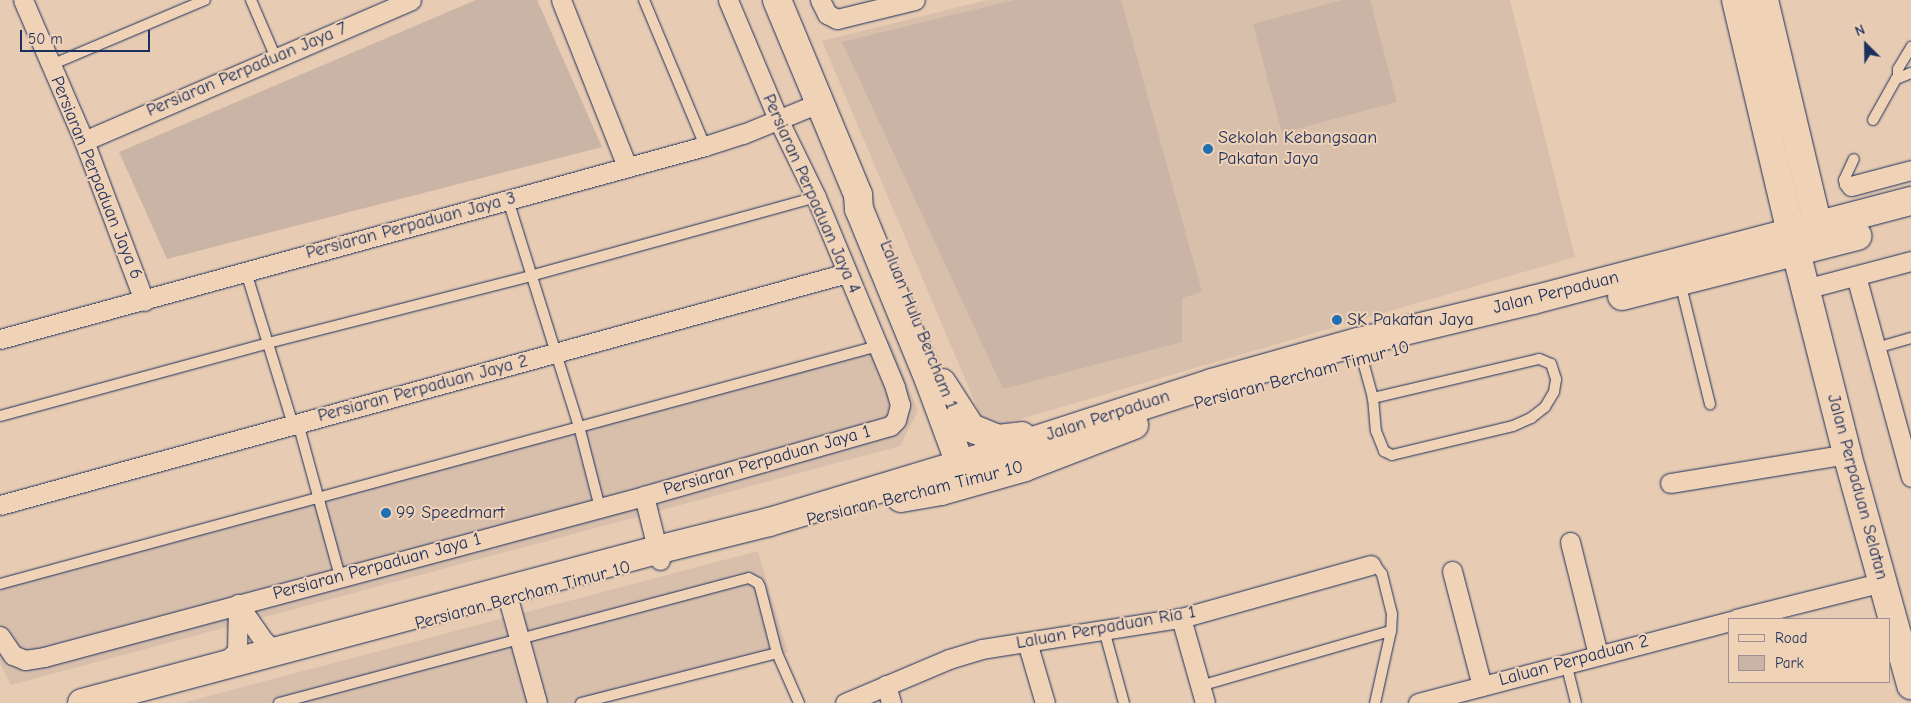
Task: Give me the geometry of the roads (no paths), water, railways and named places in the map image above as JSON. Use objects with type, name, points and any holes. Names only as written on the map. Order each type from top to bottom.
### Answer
[{"type":"street","name":"Persiaran Perpaduan Jaya 6","points":[[23,0],[84,141],[144,301]]},
{"type":"street","name":"Persiaran Perpaduan Jaya 7","points":[[84,141],[411,0]]},
{"type":"street","points":[[562,0],[627,168]]},
{"type":"street","name":"Persiaran Perpaduan Jaya 4","points":[[728,0],[778,120],[816,197],[894,388]]},
{"type":"street","name":"Laluan Hulu Bercham 1","points":[[777,0],[858,195],[858,209],[933,379],[968,465]]},
{"type":"street","points":[[820,0],[827,14],[837,18],[915,0]]},
{"type":"street","name":"Jalan Perpaduan Selatan","points":[[1736,0],[1793,242],[1847,454],[1911,685]]},
{"type":"street","points":[[1764,0],[1821,236],[1805,289]]},
{"type":"street","name":"Persiaran Perpaduan Jaya 3","points":[[0,339],[705,146],[743,134],[819,103]]},
{"type":"street","points":[[1851,186],[1911,170]]},
{"type":"street","name":"Jalan Perpaduan","points":[[1821,236],[1911,201]]},
{"type":"street","name":"Jalan Perpaduan","points":[[968,465],[1111,423],[1212,383],[1360,350],[1533,300],[1821,236],[1911,220]]},
{"type":"street","name":"Persiaran Bercham Timur 10","points":[[1360,350],[1575,308],[1680,281],[1793,242]]},
{"type":"street","points":[[1805,289],[1911,261]]},
{"type":"street","name":"Persiaran Perpaduan Jaya 2","points":[[0,505],[847,273]]},
{"type":"street","points":[[1856,276],[1876,348],[1903,418],[1911,477]]},
{"type":"street","points":[[1533,300],[1538,306],[1546,310],[1568,304],[1575,308]]},
{"type":"street","points":[[933,379],[971,428],[998,440],[1111,423]]},
{"type":"street","points":[[841,502],[917,472],[930,460],[938,435],[933,379]]},
{"type":"street","name":"Persiaran Perpaduan Jaya 1","points":[[0,636],[13,655],[25,660],[54,655],[644,496],[890,426],[896,420],[900,405],[894,388]]},
{"type":"street","name":"Persiaran Bercham Timur 10","points":[[659,555],[907,496],[941,491],[1025,467],[1111,423]]},
{"type":"street","points":[[1670,483],[1847,454]]},
{"type":"street","points":[[907,496],[958,478],[968,465]]},
{"type":"street","name":"Persiaran Bercham Timur 10","points":[[118,703],[659,555],[968,465]]},
{"type":"street","points":[[644,496],[659,555]]},
{"type":"street","points":[[1570,542],[1598,654]]},
{"type":"street","name":"Laluan Perpaduan Ria 1","points":[[845,703],[889,694],[966,654],[982,649],[1181,618],[1371,564]]},
{"type":"street","points":[[1452,571],[1482,686]]},
{"type":"street","points":[[1740,618],[1883,582]]},
{"type":"street","points":[[508,596],[537,703]]},
{"type":"street","name":"Persiaran Bercham Timur 10","points":[[82,703],[283,650],[508,596]]},
{"type":"street","points":[[238,604],[263,640],[269,646],[283,650]]},
{"type":"street","points":[[221,666],[237,652],[238,604]]},
{"type":"street","points":[[1181,618],[1203,695]]},
{"type":"street","name":"Laluan Perpaduan 2","points":[[1418,703],[1598,654],[1728,622]]},
{"type":"street","points":[[1027,642],[1045,703]]},
{"type":"lane","points":[[51,65],[205,0]]},
{"type":"lane","points":[[251,0],[276,58]]},
{"type":"lane","points":[[644,0],[705,146]]},
{"type":"lane","points":[[1898,77],[1898,69],[1911,47]]},
{"type":"lane","points":[[1873,120],[1893,82],[1898,77],[1911,73]]},
{"type":"lane","points":[[1851,186],[1845,185],[1844,180],[1854,159]]},
{"type":"lane","points":[[0,416],[268,343],[530,276],[816,197]]},
{"type":"lane","points":[[508,200],[554,353],[579,426],[600,508]]},
{"type":"lane","points":[[246,272],[296,424],[340,577]]},
{"type":"lane","points":[[1680,281],[1710,404]]},
{"type":"lane","points":[[1876,348],[1911,338]]},
{"type":"lane","points":[[0,584],[878,346]]},
{"type":"lane","points":[[1360,350],[1373,398],[1374,417],[1381,445],[1388,454],[1398,455],[1513,426],[1532,418],[1545,407],[1554,392],[1556,379],[1550,364],[1539,359],[1373,398]]},
{"type":"lane","points":[[1371,564],[1376,566],[1382,574],[1392,614],[1391,631],[1375,703]]},
{"type":"lane","points":[[279,703],[749,578],[758,582],[777,653],[799,703]]},
{"type":"lane","points":[[1104,630],[1124,703]]},
{"type":"lane","points":[[1203,695],[1391,631]]},
{"type":"lane","points":[[581,703],[777,653]]},
{"type":"lane","points":[[1566,663],[1576,703]]},
{"type":"place","name":"Sekolah Kebangsaan Pakatan Jaya","points":[[1208,149]]},
{"type":"place","name":"SK Pakatan Jaya","points":[[1337,320]]},
{"type":"place","name":"99 Speedmart","points":[[386,513]]}]
